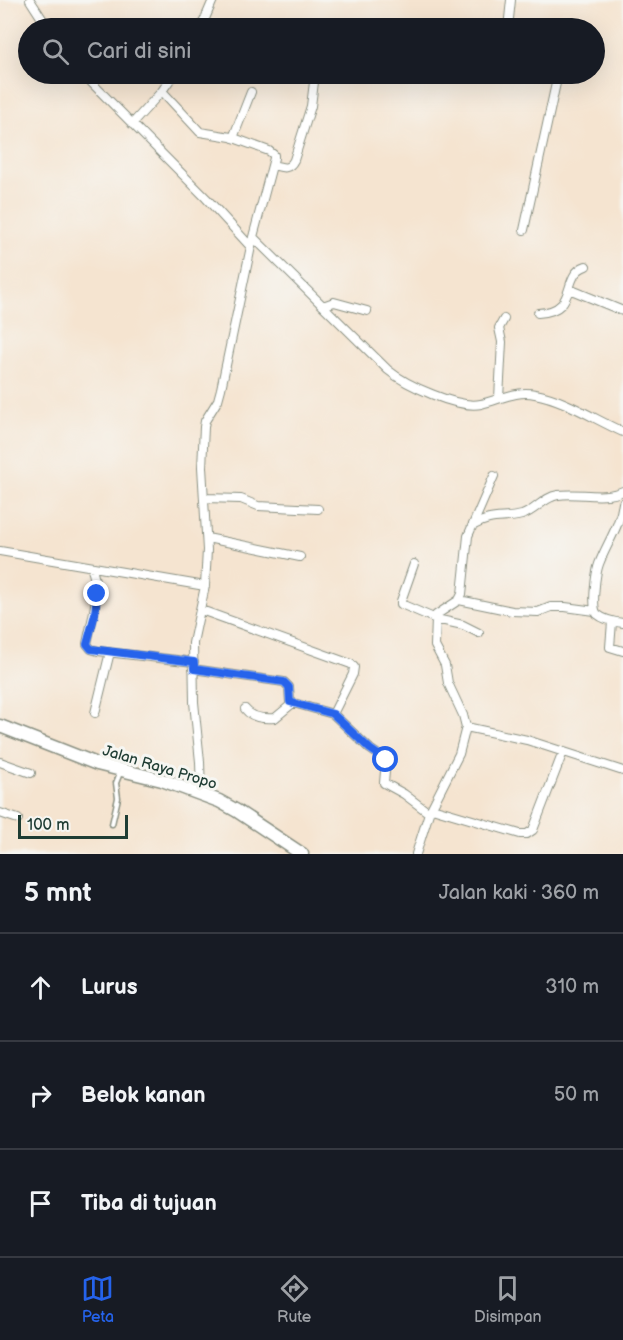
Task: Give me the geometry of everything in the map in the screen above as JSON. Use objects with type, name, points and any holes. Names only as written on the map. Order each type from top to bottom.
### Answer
[{"type":"main road","name":"Jalan Raya Propo","points":[[0,726],[77,756],[201,793],[237,811],[302,854]]},
{"type":"street","points":[[30,0],[42,18]]},
{"type":"street","points":[[205,18],[213,0]]},
{"type":"street","points":[[509,18],[511,0]]},
{"type":"street","points":[[93,84],[206,198],[250,247]]},
{"type":"street","points":[[132,124],[167,84]]},
{"type":"street","points":[[273,165],[286,168],[291,166],[311,106],[314,84]]},
{"type":"street","points":[[524,230],[556,84]]},
{"type":"street","points":[[162,91],[200,132],[233,138],[273,153],[274,158],[250,247],[218,400],[205,421],[202,467],[207,538],[205,586],[194,637],[195,716],[201,793]]},
{"type":"street","points":[[233,138],[251,92]]},
{"type":"street","points":[[253,237],[388,370],[402,380],[459,404],[480,404],[520,393],[542,396],[623,432]]},
{"type":"street","points":[[538,314],[560,308],[578,270],[585,266]]},
{"type":"street","points":[[568,289],[623,311]]},
{"type":"street","points":[[323,306],[334,302],[367,312]]},
{"type":"street","points":[[499,398],[502,342],[499,328],[504,319]]},
{"type":"street","points":[[416,854],[431,811],[455,763],[466,727],[464,715],[448,683],[445,665],[435,646],[437,612],[459,600],[464,590],[466,548],[472,526],[494,476]]},
{"type":"street","points":[[472,526],[484,519],[527,513],[557,495],[611,496],[623,491]]},
{"type":"street","points":[[205,498],[241,500],[258,506],[318,509]]},
{"type":"street","points":[[595,611],[598,565],[621,519],[623,503]]},
{"type":"street","points":[[207,538],[300,557]]},
{"type":"street","points":[[0,551],[205,586]]},
{"type":"street","points":[[414,564],[401,604],[436,619],[462,625],[479,633]]},
{"type":"street","points":[[92,567],[96,578],[97,594],[95,614],[87,644],[91,649],[284,682],[289,687],[289,700],[333,714],[370,749],[385,759],[384,783],[431,811],[527,834],[533,830],[563,752]]},
{"type":"street","points":[[459,600],[512,611],[538,612],[551,607],[595,611],[612,622],[623,623]]},
{"type":"street","points":[[201,610],[351,664],[354,667],[353,674],[333,714]]},
{"type":"street","points":[[612,622],[610,647],[613,650],[623,651]]},
{"type":"street","points":[[95,713],[110,652]]},
{"type":"street","points":[[245,709],[249,714],[274,718],[293,703]]},
{"type":"street","points":[[466,727],[527,740],[623,771]]},
{"type":"street","points":[[0,762],[31,773]]},
{"type":"street","points":[[0,813],[18,819]]},
{"type":"lane","points":[[112,824],[118,798],[116,783],[121,770]]},
{"type":"route","points":[[97,594],[95,614],[87,644],[91,649],[194,662],[194,669],[284,682],[289,687],[290,702],[333,714],[370,749],[386,760]]}]
